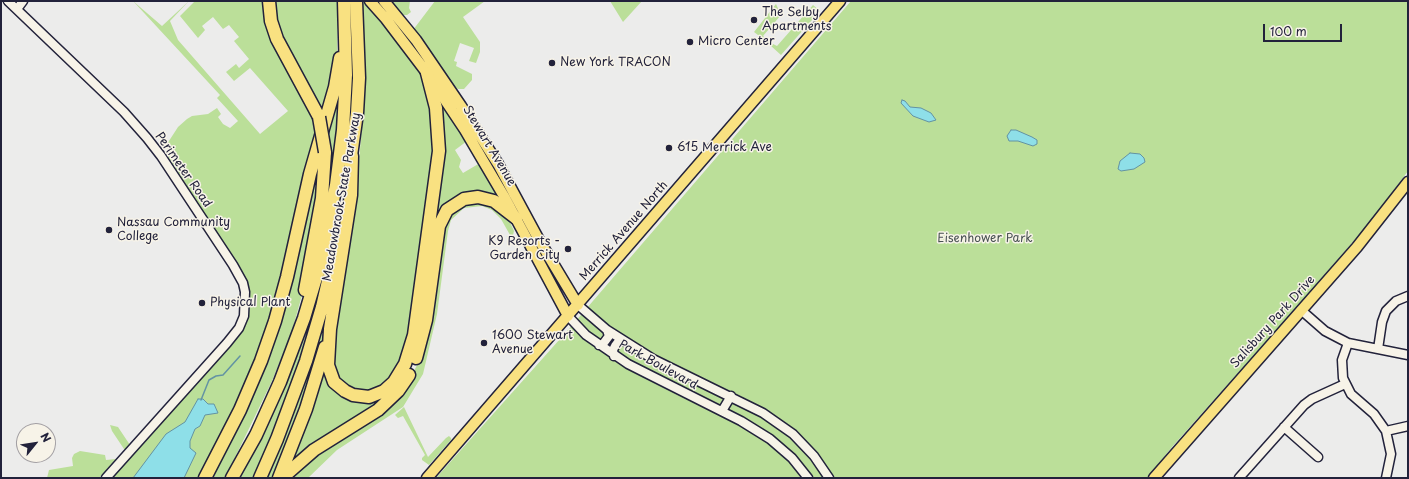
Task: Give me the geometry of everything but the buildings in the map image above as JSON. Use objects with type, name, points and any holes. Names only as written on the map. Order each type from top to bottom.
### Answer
[{"type":"highway","points":[[269,1],[271,21],[277,39],[319,118],[325,152],[322,198],[308,277],[298,317],[295,346]]},
{"type":"highway","name":"Meadowbrook State Parkway","points":[[232,478],[264,418],[295,346],[321,261],[336,185],[345,104],[346,25],[344,1]]},
{"type":"highway","name":"Meadowbrook State Parkway","points":[[260,478],[295,394],[322,307],[338,239],[352,156],[357,113],[359,78],[356,1]]},
{"type":"highway","points":[[205,478],[246,397],[275,321],[286,282],[311,168],[335,87],[346,25]]},
{"type":"highway","points":[[352,156],[350,202],[330,329],[328,365],[334,382],[345,391],[362,397],[376,395],[394,382],[406,364],[414,335],[438,165],[437,116],[434,92],[427,73]]},
{"type":"highway","points":[[280,478],[314,450],[378,410],[398,391],[408,377],[421,342],[438,233],[443,216],[447,210],[464,199],[478,197],[494,201],[516,218]]},
{"type":"highway","points":[[280,478],[306,409],[330,329]]},
{"type":"main road","name":"Stewart Avenue","points":[[370,1],[427,73],[455,103],[568,316]]},
{"type":"main road","name":"Stewart Avenue","points":[[384,1],[416,40],[455,103],[498,164],[543,246],[578,305]]},
{"type":"main road","name":"Merrick Avenue North","points":[[427,478],[840,1]]},
{"type":"main road","points":[[484,160],[498,164]]},
{"type":"main road","name":"Salisbury Park Drive","points":[[1154,478],[1370,232],[1408,182]]},
{"type":"main road","points":[[505,198],[510,185]]},
{"type":"street","name":"Perimeter Road","points":[[8,1],[124,112],[147,138],[161,156],[233,265],[243,283],[245,292],[244,316],[239,328],[106,478]]},
{"type":"street","points":[[17,9],[23,1]]},
{"type":"street","points":[[1378,349],[1382,322],[1386,310],[1396,301],[1408,296]]},
{"type":"street","name":"Park Boulevard","points":[[578,305],[607,330],[653,359],[763,412],[793,434],[814,456],[829,478]]},
{"type":"street","points":[[1301,310],[1325,331],[1348,343],[1408,355]]},
{"type":"street","name":"Park Boulevard","points":[[568,316],[599,345],[614,356],[664,384],[722,411],[770,438],[792,458],[808,478]]},
{"type":"street","points":[[599,345],[603,344],[609,336],[607,330]]},
{"type":"street","points":[[614,356],[613,350],[615,346],[618,342],[623,340]]},
{"type":"street","points":[[1348,343],[1342,360],[1342,372],[1345,384],[1354,398],[1374,414],[1386,431],[1391,454],[1386,478]]},
{"type":"street","points":[[1240,478],[1284,427],[1310,400],[1345,384]]},
{"type":"street","points":[[722,411],[731,396]]},
{"type":"street","points":[[1386,431],[1408,426]]},
{"type":"street","points":[[1284,427],[1318,457]]},
{"type":"green space","points":[[133,1],[162,26],[189,1],[170,21],[178,40],[260,134],[288,111],[250,68],[234,81],[226,72],[236,64],[239,68],[249,59],[234,41],[239,37],[229,25],[223,29],[213,17],[202,26],[205,30],[198,38],[180,16],[195,1],[267,1],[318,126],[276,300],[252,371],[201,478],[110,478],[247,317],[250,299],[246,280],[239,267],[165,152],[168,148],[167,144],[178,127],[192,116],[208,114],[217,108],[221,114],[218,117],[223,124],[230,128],[238,121],[217,98],[220,95]]},
{"type":"green space","points":[[273,1],[338,1],[337,60],[322,113],[295,59],[279,34]]},
{"type":"green space","points":[[361,1],[369,7],[371,6],[419,69],[430,93],[437,142],[408,348],[390,382],[364,393],[340,383],[333,370],[331,350],[339,311],[344,263],[357,186],[364,101],[365,50]]},
{"type":"green space","points":[[390,1],[410,1],[409,8],[411,12],[407,15],[401,15]]},
{"type":"green space","points":[[435,1],[485,1],[463,17],[480,42],[480,52],[476,63],[469,61],[474,48],[460,43],[454,61],[457,62],[456,66],[472,74],[472,80],[464,89],[454,87],[413,30]]},
{"type":"green space","points":[[610,1],[642,1],[623,22]]},
{"type":"green space","name":"Eisenhower Park","points":[[851,1],[1408,1],[1408,171],[1372,220],[1172,447],[1147,478],[436,478],[568,330]]},
{"type":"green space","points":[[776,4],[781,15],[763,36],[768,40],[766,41],[754,32]]},
{"type":"green space","points":[[813,5],[820,11],[781,55],[771,46],[773,44],[777,46]]},
{"type":"green space","points":[[337,100],[339,124],[331,189],[328,186],[327,130]]},
{"type":"green space","points":[[441,107],[445,108],[467,141],[455,150],[461,160],[459,167],[463,173],[480,163],[502,200],[475,194],[438,218],[435,217]]},
{"type":"green space","points":[[322,152],[310,259],[292,331],[272,381],[228,472],[224,478],[209,478],[242,414]]},
{"type":"green space","points":[[464,202],[490,203],[507,216],[514,231],[513,235],[506,237],[510,235],[501,219],[492,210],[482,206],[464,208],[451,220],[448,231],[437,314],[423,374],[403,407],[337,450],[308,478],[288,478],[410,379],[418,363],[445,218]]},
{"type":"green space","points":[[325,271],[326,273],[303,356],[255,478],[238,478],[282,393],[305,337]]},
{"type":"green space","points":[[332,287],[327,327],[311,384],[274,478],[266,478]]},
{"type":"green space","points":[[324,362],[336,388],[389,396],[289,468]]},
{"type":"green space","points":[[404,407],[428,457],[446,438],[449,436],[451,438],[451,440],[429,465],[422,460],[425,455],[403,416],[398,418],[395,415]]},
{"type":"green space","points":[[110,425],[118,427],[130,445],[130,451],[124,449],[112,431]]},
{"type":"green space","points":[[80,451],[105,455],[106,460],[116,459],[99,478],[47,478],[49,470],[73,466],[72,458],[74,454]]},
{"type":"water","points":[[902,100],[905,101],[910,107],[921,108],[931,113],[936,120],[929,122],[913,116],[901,103]]},
{"type":"water","points":[[1011,130],[1016,130],[1032,137],[1037,140],[1037,144],[1033,146],[1018,141],[1009,141],[1007,136]]},
{"type":"water","points":[[1130,153],[1140,154],[1144,158],[1145,162],[1134,169],[1121,171],[1118,169],[1120,161]]},
{"type":"water","points":[[198,399],[203,399],[208,404],[214,404],[218,413],[205,415],[200,426],[195,429],[190,441],[190,448],[196,453],[184,478],[133,478],[166,434],[185,422]]},
{"type":"waterway","points":[[201,400],[209,380],[216,376],[223,375],[240,356]]},
{"type":"place","name":"The Selby Apartments","points":[[754,20]]},
{"type":"place","name":"Micro Center","points":[[690,42]]},
{"type":"place","name":"New York TRACON","points":[[552,63]]},
{"type":"place","name":"615 Merrick Ave","points":[[669,148]]},
{"type":"place","name":"Nassau Community College","points":[[109,230]]},
{"type":"place","name":"K9 Resorts - Garden City","points":[[568,249]]},
{"type":"place","name":"Physical Plant","points":[[202,303]]},
{"type":"place","name":"1600 Stewart Avenue","points":[[484,343]]}]
